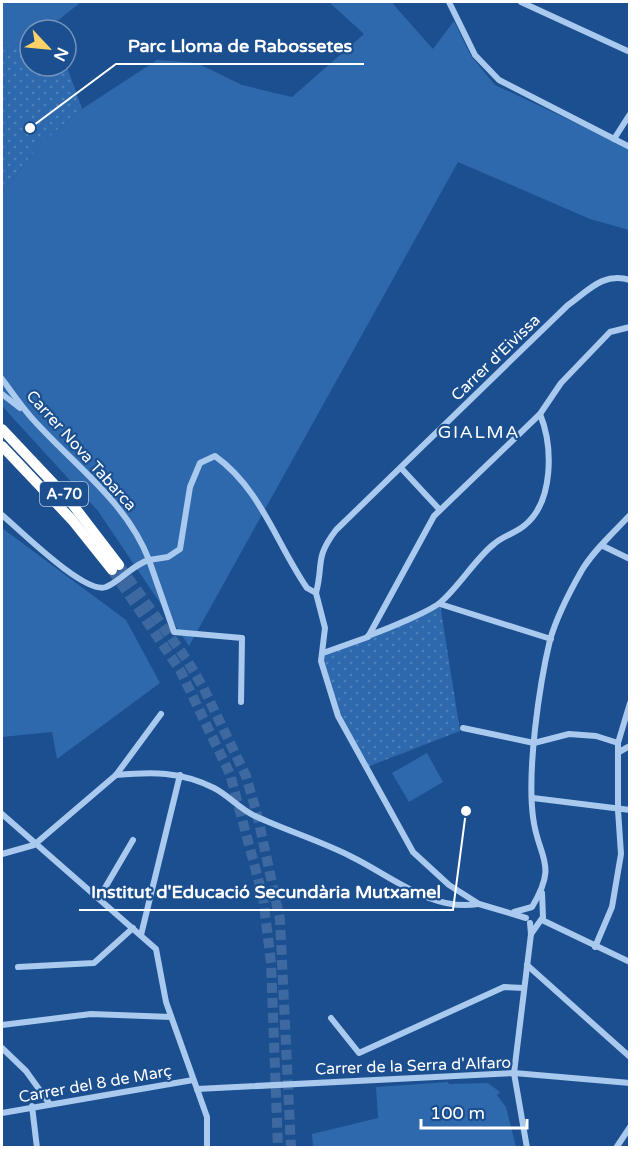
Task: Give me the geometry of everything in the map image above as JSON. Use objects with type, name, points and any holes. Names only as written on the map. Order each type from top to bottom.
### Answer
[{"type":"highway","name":"A-70","points":[[2,429],[70,501],[116,567],[2,446]]},
{"type":"street","points":[[449,2],[475,55],[499,80],[630,147]]},
{"type":"street","points":[[522,2],[630,52]]},
{"type":"street","points":[[614,139],[630,114]]},
{"type":"street","name":"Carrer d'Eivissa","points":[[316,593],[319,580],[318,566],[323,547],[336,531],[568,305],[604,279],[615,276],[630,280]]},
{"type":"street","points":[[368,637],[434,516],[540,414],[561,382],[610,332],[630,327]]},
{"type":"street","name":"Carrer Nova Tabarca","points":[[2,379],[27,412],[102,488],[140,535],[174,632],[242,638],[241,702]]},
{"type":"street","points":[[2,394],[27,412]]},
{"type":"street","points":[[323,653],[368,637],[440,604],[494,544],[525,526],[540,510],[545,490],[547,459],[545,426],[540,414]]},
{"type":"street","points":[[2,515],[71,574],[95,587],[105,588],[139,563],[168,557],[180,549],[190,487],[200,463],[215,456],[244,483],[272,523],[303,583],[316,593],[325,628],[321,661],[338,716],[413,852],[449,885],[479,904],[514,912],[528,920],[540,921],[630,962]]},
{"type":"street","points":[[401,468],[440,510]]},
{"type":"street","points":[[531,934],[540,921],[542,893],[547,874],[546,860],[533,817],[533,798],[534,743],[550,639],[583,568],[630,515]]},
{"type":"street","points":[[603,546],[630,560]]},
{"type":"street","points":[[440,604],[550,639]]},
{"type":"street","points":[[595,947],[612,907],[621,854],[618,810],[618,743],[630,703]]},
{"type":"street","points":[[2,854],[34,844],[116,775],[161,714]]},
{"type":"street","points":[[463,728],[534,743],[569,734],[596,736],[618,743]]},
{"type":"street","points":[[619,753],[630,746]]},
{"type":"street","points":[[116,775],[160,771],[214,788],[252,815],[351,856],[433,901],[467,906],[479,904]]},
{"type":"street","points":[[141,935],[180,776]]},
{"type":"street","points":[[533,798],[630,810]]},
{"type":"street","points":[[2,814],[156,949],[171,1017],[207,1117],[207,1148]]},
{"type":"street","points":[[99,898],[134,840]]},
{"type":"street","points":[[527,1148],[514,1073],[531,934],[528,920],[530,908],[542,893]]},
{"type":"street","points":[[514,912],[530,908],[542,911]]},
{"type":"street","points":[[18,967],[94,963],[133,928]]},
{"type":"street","points":[[527,965],[630,1057]]},
{"type":"street","points":[[331,1018],[359,1053],[504,987],[524,988]]},
{"type":"street","points":[[2,1025],[90,1014],[171,1017]]},
{"type":"street","points":[[2,1048],[26,1071],[49,1103]]},
{"type":"street","name":"Carrer de la Serra d'Alfaro","points":[[196,1089],[514,1073],[630,1083]]},
{"type":"street","name":"Carrer del 8 de Març","points":[[2,1113],[49,1103],[193,1080]]},
{"type":"street","points":[[32,1107],[37,1148]]},
{"type":"street","points":[[616,1148],[630,1127]]},
{"type":"shaded area","points":[[2,2],[81,2],[61,18],[18,18],[18,45],[2,46]]},
{"type":"shaded area","points":[[329,2],[394,2],[393,4],[433,49],[454,21],[471,56],[495,85],[629,148],[629,230],[590,219],[458,162],[189,646],[98,511],[2,406],[2,194],[37,147],[82,109],[157,60],[197,63],[242,85],[292,97],[364,34]]},
{"type":"shaded area","points":[[18,45],[18,78],[71,78],[82,109],[37,147],[2,194],[2,46]]},
{"type":"shaded area","points":[[2,528],[126,620],[160,683],[57,759],[52,732],[2,737]]},
{"type":"shaded area","points":[[440,604],[460,731],[367,767],[338,716],[321,661],[323,653]]},
{"type":"shaded area","points":[[427,753],[443,782],[409,802],[392,773]]},
{"type":"shaded area","points":[[448,1082],[449,1084],[488,1083],[500,1092],[497,1095],[506,1107],[516,1147],[313,1147],[312,1134],[378,1118],[376,1087]]},
{"type":"tunnel","points":[[119,565],[187,660],[203,687],[246,776],[258,818],[280,920],[291,1148]]},
{"type":"tunnel","points":[[112,570],[180,670],[230,774],[263,897],[271,963],[278,1148]]},
{"type":"place","name":"Parc Lloma de Rabossetes","points":[[30,128]]},
{"type":"place","name":"Institut d'Educació Secundària Mutxamel","points":[[466,811]]},
{"type":"district","name":"GIALMA","points":[[479,432]]}]
